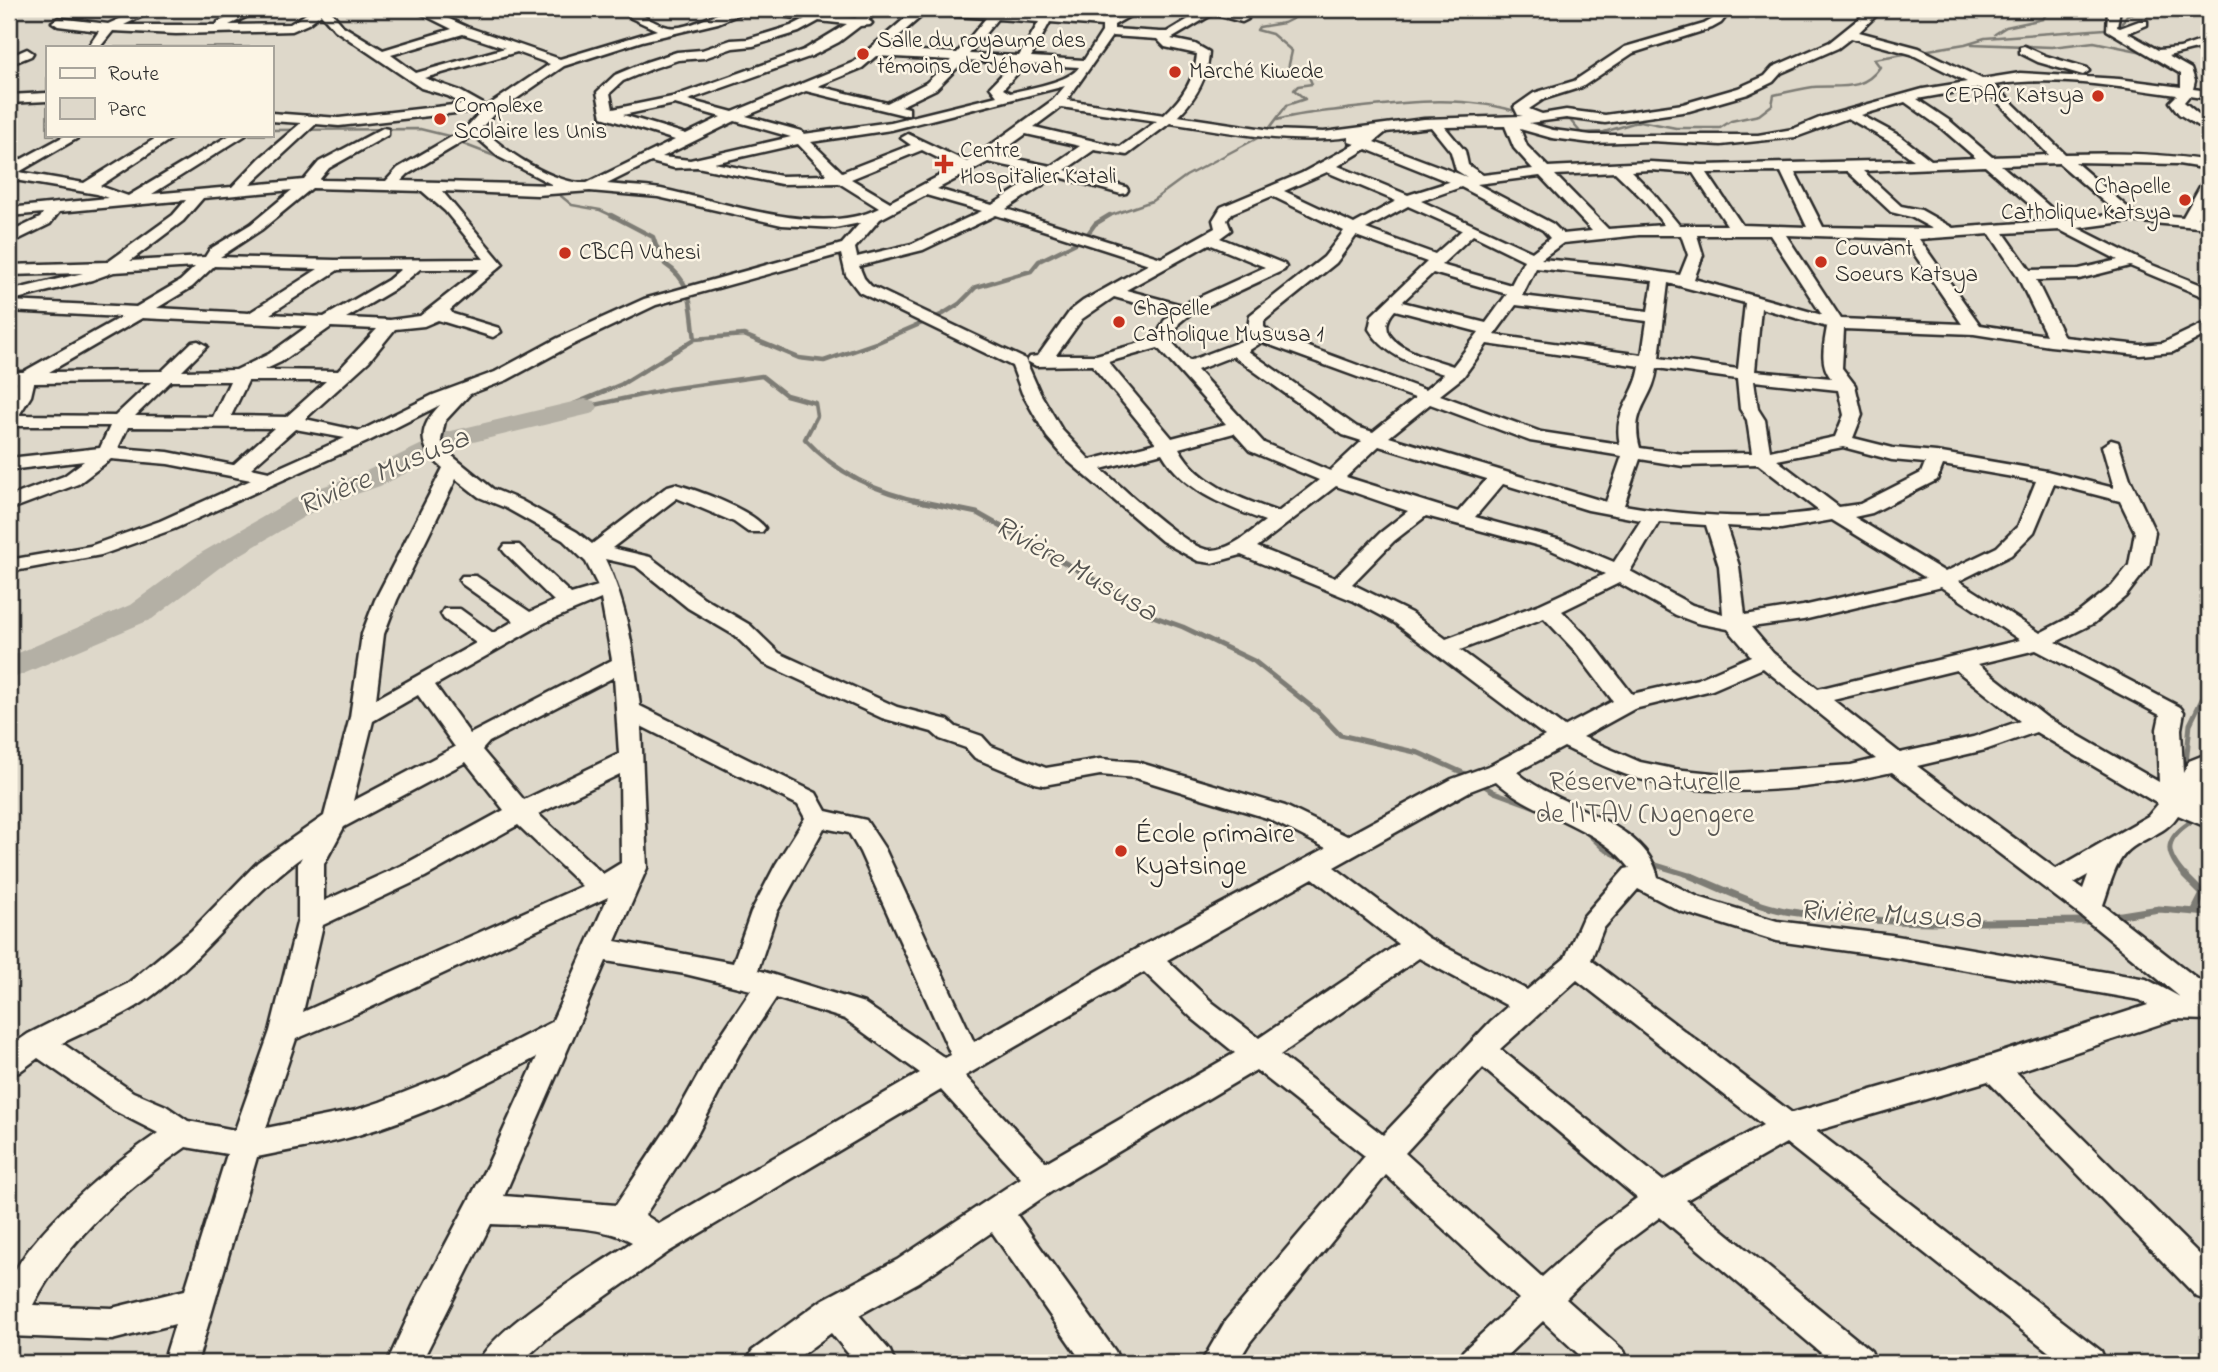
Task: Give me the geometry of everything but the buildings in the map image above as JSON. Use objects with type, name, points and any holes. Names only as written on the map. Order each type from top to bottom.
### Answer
[{"type":"street","points":[[94,46],[97,38],[111,27],[151,9]]},
{"type":"street","points":[[213,29],[257,9]]},
{"type":"street","points":[[58,22],[111,27],[292,27],[322,9],[339,28],[425,85],[453,93],[482,109]]},
{"type":"street","points":[[418,9],[463,30],[560,63]]},
{"type":"street","points":[[629,9],[635,16],[674,30],[731,44],[749,43],[795,29],[816,18]]},
{"type":"street","points":[[707,9],[714,21]]},
{"type":"street","points":[[273,118],[305,126],[482,109],[560,63],[639,38],[714,21],[743,9]]},
{"type":"street","points":[[748,9],[904,27]]},
{"type":"street","points":[[607,114],[675,100],[808,52],[860,23],[875,9]]},
{"type":"street","points":[[739,77],[771,90],[802,87],[840,74],[876,51],[922,9],[996,12],[1160,36],[1170,36],[1209,9],[1242,19]]},
{"type":"street","points":[[1007,96],[996,87],[1023,60],[1047,18],[1058,9]]},
{"type":"street","points":[[9,212],[307,184],[537,191],[590,187],[658,193],[782,221],[835,223],[875,216],[969,168],[1058,103],[1083,70],[1108,27],[1136,9]]},
{"type":"street","points":[[1535,118],[1523,112],[1521,107],[1539,96],[1578,84],[1629,50],[1708,26],[1717,21],[1726,9]]},
{"type":"street","points":[[1044,360],[1076,315],[1111,290],[1189,251],[1223,230],[1220,220],[1226,211],[1328,167],[1386,127],[1510,122],[1566,114],[1605,119],[1704,104],[1759,84],[1777,70],[1834,45],[1877,9]]},
{"type":"street","points":[[2114,9],[2114,29]]},
{"type":"street","points":[[891,106],[931,86],[963,57],[996,12]]},
{"type":"street","points":[[418,28],[442,22]]},
{"type":"street","points":[[2114,29],[2143,23]]},
{"type":"street","points":[[2114,29],[2186,72],[2190,83],[2187,93],[2177,102],[2184,111],[2209,129]]},
{"type":"street","points":[[382,54],[463,30]]},
{"type":"street","points":[[1850,34],[1907,48],[1981,82],[2002,98],[2060,158],[2130,217]]},
{"type":"street","points":[[1023,129],[1122,152],[1154,133],[1188,96],[1199,76],[1204,59],[1203,52],[1191,47],[1169,44],[1160,36]]},
{"type":"street","points":[[362,43],[384,37]]},
{"type":"street","points":[[639,38],[677,56]]},
{"type":"street","points":[[2155,54],[2188,50],[2209,42]]},
{"type":"street","points":[[607,114],[603,92],[610,84],[677,56],[704,54],[731,44]]},
{"type":"street","points":[[414,77],[516,49]]},
{"type":"street","points":[[2024,50],[2042,59],[2119,83]]},
{"type":"street","points":[[876,51],[1023,60],[1083,70]]},
{"type":"street","points":[[9,61],[27,53]]},
{"type":"street","points":[[590,53],[629,75]]},
{"type":"street","points":[[651,158],[674,164],[696,163],[801,139],[891,126],[1056,85],[1083,70]]},
{"type":"street","points":[[1510,122],[1574,138],[1749,140],[1796,133],[1827,120],[1907,98],[1981,82],[2020,77],[2119,83],[2209,96]]},
{"type":"street","points":[[802,87],[891,106],[922,119]]},
{"type":"street","points":[[590,187],[732,117],[771,90]]},
{"type":"street","points":[[9,99],[46,97]]},
{"type":"street","points":[[1907,98],[1945,124],[2062,225],[2130,261],[2209,294]]},
{"type":"street","points":[[675,100],[796,134],[820,164],[838,179],[890,208]]},
{"type":"street","points":[[1058,103],[1266,133],[1341,136],[1380,131]]},
{"type":"street","points":[[390,185],[403,171],[475,128],[482,109]]},
{"type":"street","points":[[607,114],[690,139]]},
{"type":"street","points":[[1852,115],[1895,139],[1926,163]]},
{"type":"street","points":[[1510,122],[1521,148],[1541,172],[1561,188],[1603,233]]},
{"type":"street","points":[[1435,123],[1458,151],[1461,167],[1481,180]]},
{"type":"street","points":[[237,190],[305,126]]},
{"type":"street","points":[[891,126],[920,146],[969,168]]},
{"type":"street","points":[[475,128],[481,137],[508,156],[567,188]]},
{"type":"street","points":[[18,377],[67,356],[186,284],[210,261],[215,251],[256,227],[307,184],[324,165],[383,132]]},
{"type":"street","points":[[9,173],[74,136]]},
{"type":"street","points":[[88,187],[168,136]]},
{"type":"street","points":[[128,201],[237,136]]},
{"type":"street","points":[[1341,136],[1366,143],[1462,182],[1548,227],[1559,239]]},
{"type":"street","points":[[1674,138],[1688,159],[1700,168],[1737,229]]},
{"type":"street","points":[[1749,140],[1744,144],[1765,167]]},
{"type":"street","points":[[850,264],[890,258],[934,243],[996,210],[1093,144]]},
{"type":"street","points":[[696,163],[781,180],[838,179],[920,146]]},
{"type":"street","points":[[986,157],[1053,171],[1121,190]]},
{"type":"street","points":[[2129,497],[2048,477],[1936,458],[1892,454],[1843,441],[1762,458],[1683,460],[1537,437],[1522,429],[1424,397],[1265,337],[1256,328],[1256,319],[1330,260],[1355,230],[1408,200],[1462,182],[1541,172],[1618,167],[1851,167],[2060,158],[2152,159],[2209,166]]},
{"type":"street","points":[[1328,167],[1408,200],[1532,260],[1685,281],[1836,324],[1974,329],[2058,342],[2140,350],[2167,348],[2204,333]]},
{"type":"street","points":[[1618,167],[1696,244],[1697,253],[1685,281]]},
{"type":"street","points":[[1851,167],[1896,209],[1916,213],[1952,233]]},
{"type":"street","points":[[1786,168],[1817,231]]},
{"type":"street","points":[[9,173],[88,187],[128,201]]},
{"type":"street","points":[[2189,220],[2209,183]]},
{"type":"street","points":[[425,186],[440,195],[471,236],[488,250],[495,264]]},
{"type":"street","points":[[926,190],[1161,263]]},
{"type":"street","points":[[1272,191],[1355,230],[1514,295],[1656,317]]},
{"type":"street","points":[[9,296],[112,267],[178,218],[198,195]]},
{"type":"street","points":[[9,239],[46,221],[53,209]]},
{"type":"street","points":[[404,1363],[533,1103],[597,948],[634,868],[635,825],[629,710],[624,663],[610,590],[589,550],[570,536],[513,504],[486,493],[441,456],[433,427],[456,397],[627,311],[677,294],[847,247],[875,216]]},
{"type":"street","points":[[1019,363],[1031,393],[1054,433],[1087,467],[1169,537],[1198,555],[1212,557],[1242,548],[1280,520],[1333,479],[1424,397],[1457,373],[1514,295],[1532,260],[1559,239],[1603,233],[1737,229],[1909,236],[1995,231],[2130,217],[2189,220],[2209,224]]},
{"type":"street","points":[[1457,373],[1387,343],[1377,329],[1378,319],[1391,304],[1470,230]]},
{"type":"street","points":[[1775,230],[1836,324],[1832,350],[1833,369],[1846,385],[1853,415],[1843,441]]},
{"type":"street","points":[[1995,231],[2025,275],[2058,342]]},
{"type":"street","points":[[1909,236],[1974,329]]},
{"type":"street","points":[[1209,239],[1309,278]]},
{"type":"street","points":[[847,247],[854,280],[865,289],[1019,363],[1097,360],[1162,342],[1172,321],[1184,311],[1278,267]]},
{"type":"street","points":[[9,270],[210,261],[414,266],[495,264]]},
{"type":"street","points":[[2025,275],[2088,275],[2130,261]]},
{"type":"street","points":[[9,306],[390,325],[424,321],[495,264]]},
{"type":"street","points":[[252,318],[335,265]]},
{"type":"street","points":[[220,421],[243,373],[275,358],[305,335],[394,283],[414,266]]},
{"type":"street","points":[[1613,509],[1632,453],[1626,430],[1628,417],[1647,380],[1661,278]]},
{"type":"street","points":[[9,320],[27,308],[50,285]]},
{"type":"street","points":[[1111,290],[1184,311]]},
{"type":"street","points":[[1754,300],[1745,374],[1749,409],[1756,420],[1762,458],[1837,515],[2039,642],[2172,712],[2169,729],[2172,801],[2169,812],[2158,824],[2055,882]]},
{"type":"street","points":[[1391,304],[1488,334],[1650,361],[1846,385]]},
{"type":"street","points":[[436,314],[494,335]]},
{"type":"street","points":[[236,472],[363,357],[390,325]]},
{"type":"street","points":[[1184,369],[1265,337]]},
{"type":"street","points":[[1162,342],[1257,447],[1333,479],[1417,507],[1554,544],[1618,573],[1684,610],[1705,618],[1735,623],[1803,613],[1944,580],[2004,551],[2027,528],[2048,477]]},
{"type":"street","points":[[9,504],[71,480],[107,453],[122,419],[198,346]]},
{"type":"street","points":[[1236,350],[1350,431],[1573,500],[1653,516],[1781,523],[1837,515],[1865,509],[1930,476],[1936,458]]},
{"type":"street","points":[[1097,360],[1167,444],[1174,460],[1208,491],[1280,520]]},
{"type":"street","points":[[18,377],[165,377],[243,373],[342,376]]},
{"type":"street","points":[[18,377],[22,396],[9,419],[122,419],[170,423],[294,421],[344,430],[362,437]]},
{"type":"street","points":[[9,566],[94,551],[167,525],[274,478],[414,410],[485,382]]},
{"type":"street","points":[[1087,467],[1237,427]]},
{"type":"street","points":[[1816,697],[2039,642],[2086,618],[2119,591],[2139,566],[2145,532],[2111,446]]},
{"type":"street","points":[[9,464],[107,453],[168,458],[274,478]]},
{"type":"street","points":[[180,1363],[245,1146],[284,1031],[311,919],[311,864],[335,821],[362,717],[373,634],[441,456]]},
{"type":"street","points":[[1463,518],[1500,476]]},
{"type":"street","points":[[589,550],[675,490],[741,517],[755,528]]},
{"type":"street","points":[[1338,586],[1387,537],[1419,512],[1417,507]]},
{"type":"street","points":[[1443,648],[1591,590],[1618,573],[1653,516]]},
{"type":"street","points":[[1714,520],[1730,566],[1735,623],[1765,658],[2209,1004]]},
{"type":"street","points":[[1242,548],[1338,586],[1402,618],[1562,737],[1634,769],[1674,778],[1722,783],[1851,774],[1977,744],[2038,723]]},
{"type":"street","points":[[512,549],[568,603]]},
{"type":"street","points":[[589,550],[643,561],[696,603],[742,630],[771,658],[791,668],[890,713],[940,726],[948,733],[974,742],[983,752],[1044,777],[1100,766],[1138,770],[1276,812],[1347,847]]},
{"type":"street","points":[[470,580],[530,622]]},
{"type":"street","points":[[362,717],[530,622],[568,603],[610,590]]},
{"type":"street","points":[[1548,609],[1583,646],[1627,704]]},
{"type":"street","points":[[452,614],[491,643]]},
{"type":"street","points":[[495,1363],[538,1325],[659,1241],[1146,957],[1461,785],[1494,773],[1627,704],[1704,685],[1765,658]]},
{"type":"street","points":[[1958,660],[2038,723],[2206,818]]},
{"type":"street","points":[[9,1063],[38,1042],[137,992],[201,938],[267,869],[335,821],[469,750],[481,736],[624,663]]},
{"type":"street","points":[[422,684],[469,750],[520,812],[602,889]]},
{"type":"street","points":[[629,710],[807,799],[818,818],[858,826],[872,849],[957,1067],[1043,1180]]},
{"type":"street","points":[[311,919],[416,870],[520,812],[631,758]]},
{"type":"street","points":[[2206,818],[2190,782],[2198,767],[2209,761]]},
{"type":"street","points":[[1494,773],[1526,793],[1585,822],[1689,904],[1777,931],[1891,946],[2146,990],[2175,1008]]},
{"type":"street","points":[[624,1220],[687,1124],[729,1046],[756,980],[764,912],[785,871],[818,818]]},
{"type":"street","points":[[2089,908],[2107,864],[2119,844]]},
{"type":"street","points":[[1312,865],[1418,945],[1530,1004]]},
{"type":"street","points":[[284,1031],[340,1011],[602,889],[634,868]]},
{"type":"street","points":[[1218,1363],[1238,1331],[1385,1154],[1481,1051],[1576,964],[1592,924],[1634,876],[1644,870]]},
{"type":"street","points":[[764,1363],[834,1311],[908,1271],[997,1214],[1043,1180],[1258,1054],[1418,945]]},
{"type":"street","points":[[597,948],[685,962],[756,980],[854,1011],[957,1067]]},
{"type":"street","points":[[1146,957],[1203,1011],[1385,1154],[1612,1363]]},
{"type":"street","points":[[1576,964],[1993,1284],[2089,1363]]},
{"type":"street","points":[[1475,1363],[1606,1239],[1660,1199],[1787,1127],[1993,1067],[2175,1008],[2209,1009]]},
{"type":"street","points":[[38,1042],[123,1101],[155,1115],[182,1133],[245,1146],[356,1123],[386,1113],[461,1083],[562,1030]]},
{"type":"street","points":[[1481,1051],[1859,1363]]},
{"type":"street","points":[[1993,1067],[2209,1286]]},
{"type":"street","points":[[182,1133],[115,1182],[66,1232],[35,1269],[9,1319],[112,1324],[197,1303]]},
{"type":"street","points":[[482,1209],[565,1213],[624,1220],[659,1241]]},
{"type":"street","points":[[997,1214],[1103,1363]]},
{"type":"street","points":[[834,1311],[878,1363]]},
{"type":"green space","name":"Réserve naturelle de l'ITAV (Ngengere","points":[[2209,9],[2209,1363],[9,1363],[9,11]]},
{"type":"waterway","points":[[1108,216],[1152,201],[1186,176],[1265,134],[1287,105],[1305,99],[1294,90],[1298,86],[1312,84],[1309,77],[1288,69],[1292,51],[1272,34],[1257,30],[1259,27],[1284,23],[1312,9]]},
{"type":"waterway","points":[[1995,34],[2006,27],[2043,19],[2048,11],[2046,9]]},
{"type":"waterway","points":[[1541,120],[1570,120],[1581,133],[1604,132],[1640,121],[1676,128],[1720,128],[1731,121],[1759,115],[1772,105],[1774,95],[1813,87],[1858,84],[1880,67],[1874,59],[1965,44],[1985,38],[2119,28],[2127,15],[2143,9]]},
{"type":"waterway","points":[[1972,44],[2052,47],[2094,42],[2153,54]]},
{"type":"waterway","points":[[2186,50],[2209,53]]},
{"type":"waterway","points":[[1277,120],[1320,112],[1434,101],[1478,103],[1522,113]]},
{"type":"waterway","points":[[273,130],[420,129],[461,139],[463,144],[505,160]]},
{"type":"waterway","points":[[535,175],[572,205],[600,210],[613,216]]},
{"type":"waterway","points":[[613,216],[653,237],[656,246],[667,260],[665,264],[681,279],[689,297],[695,339]]},
{"type":"waterway","points":[[695,339],[744,335],[799,358],[824,361],[876,343],[943,314],[959,304],[976,287],[1031,271],[1039,261],[1084,239],[1095,224],[1108,216]]},
{"type":"waterway","points":[[528,423],[622,384],[695,339]]},
{"type":"waterway","name":"Rivière Mususa","points":[[585,407],[669,389],[762,376],[786,395],[815,403],[817,416],[805,439],[830,462],[873,487],[921,501]]},
{"type":"waterway","name":"Rivière Mususa","points":[[9,669],[141,612],[212,559],[314,499],[370,480],[457,438],[528,423],[585,407]]},
{"type":"waterway","name":"Rivière Mususa","points":[[914,500],[921,501]]},
{"type":"waterway","name":"Rivière Mususa","points":[[921,501],[977,513],[1106,586],[1147,614],[1183,627],[1254,661],[1318,712],[1340,735],[1419,753],[1470,776]]},
{"type":"waterway","points":[[2209,625],[2209,639]]},
{"type":"waterway","points":[[2185,774],[2190,724],[2209,685]]},
{"type":"waterway","name":"Rivière Mususa","points":[[1478,782],[1494,792],[1543,810]]},
{"type":"waterway","points":[[2186,877],[2174,862],[2170,848],[2174,836],[2189,823],[2188,815]]},
{"type":"waterway","name":"Rivière Mususa","points":[[1583,829],[1604,849],[1626,860]]},
{"type":"waterway","name":"Rivière Mususa","points":[[1646,862],[1695,877]]},
{"type":"waterway","name":"Rivière Mususa","points":[[1691,876],[1766,906],[1828,917],[1941,922],[2092,921]]},
{"type":"waterway","points":[[2186,877],[2203,894],[2195,910]]},
{"type":"waterway","name":"Rivière Mususa","points":[[2109,917],[2159,909],[2209,913]]},
{"type":"place","name":"Salle du royaume des témoins de Jéhovah","points":[[863,54]]},
{"type":"place","name":"Marché Kiwede","points":[[1175,72]]},
{"type":"place","name":"CEPAC Katsya","points":[[2098,96]]},
{"type":"place","name":"Complexe Scolaire les Unis","points":[[440,119]]},
{"type":"place","name":"Centre Hospitalier Katali","points":[[944,164]]},
{"type":"place","name":"Chapelle Catholique Katsya","points":[[2185,200]]},
{"type":"place","name":"CBCA Vuhesi","points":[[565,253]]},
{"type":"place","name":"Couvant Soeurs Katsya","points":[[1821,262]]},
{"type":"place","name":"Chapelle Catholique Mususa 1","points":[[1119,322]]},
{"type":"place","name":"École primaire Kyatsinge","points":[[1121,851]]}]
